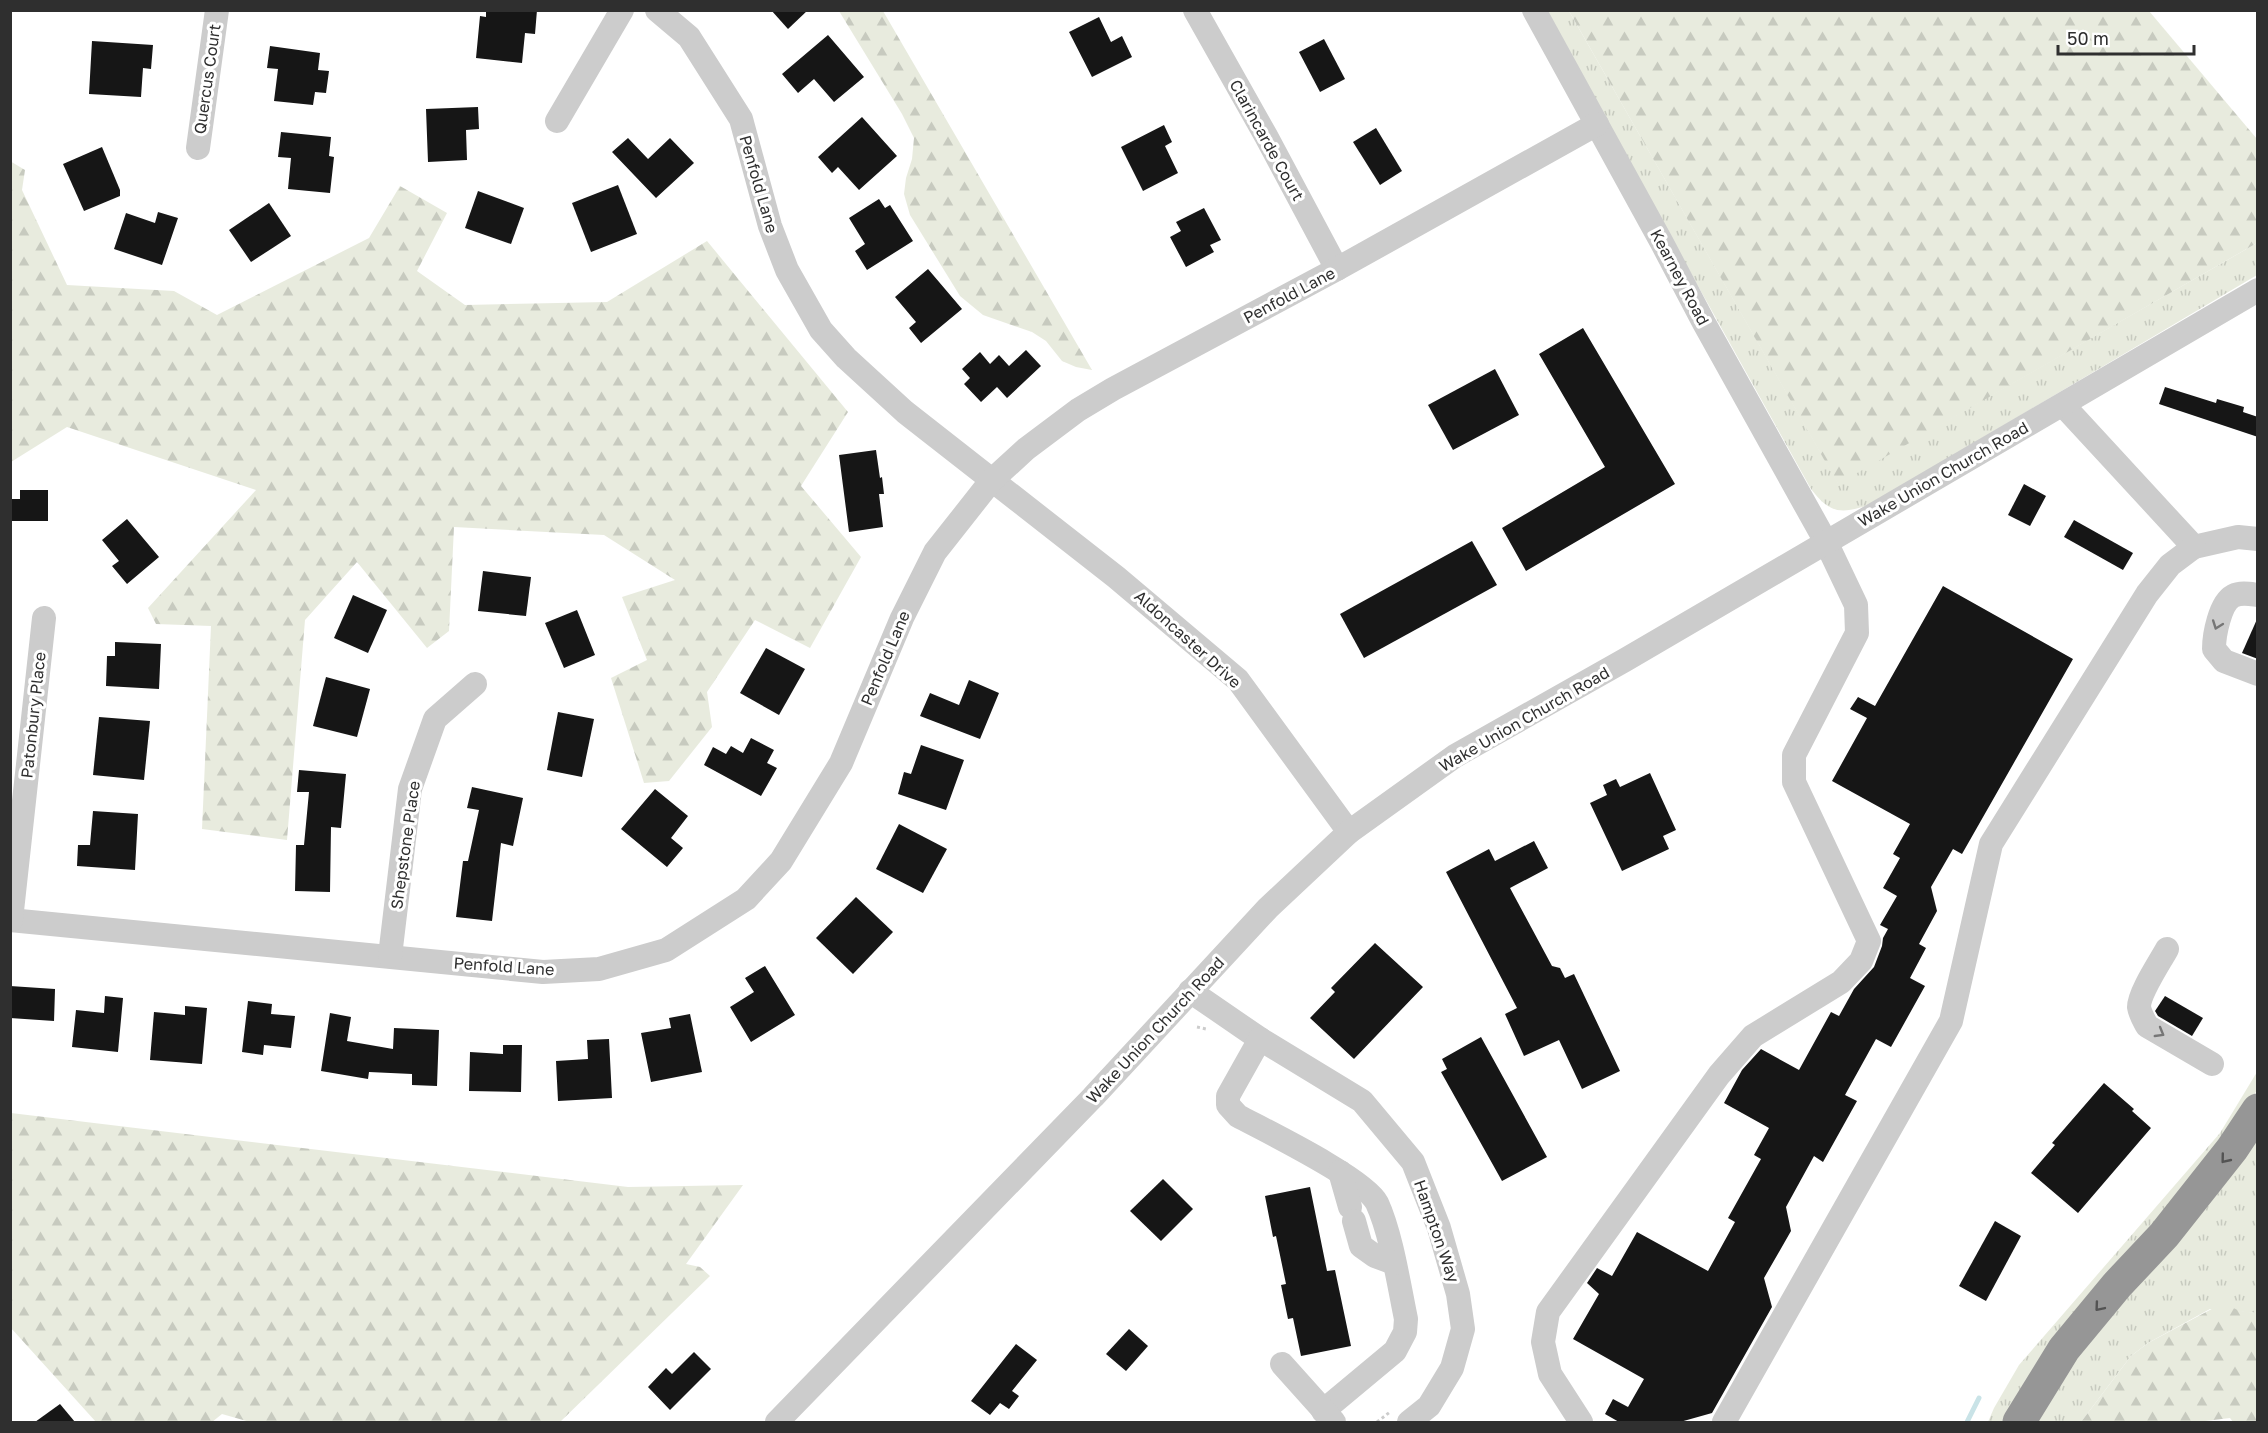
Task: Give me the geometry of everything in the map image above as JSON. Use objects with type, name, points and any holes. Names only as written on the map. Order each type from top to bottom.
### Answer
[{"type":"highway","points":[[2019,1422],[2064,1349],[2116,1286],[2164,1235],[2232,1149],[2258,1110]]},
{"type":"street","name":"Quercus Court","points":[[198,148],[217,10]]},
{"type":"street","points":[[557,121],[622,10]]},
{"type":"street","name":"Penfold Lane","points":[[657,10],[689,37],[741,119],[770,226],[787,270],[821,330],[846,358],[905,412],[991,480]]},
{"type":"street","name":"Clarincarde Court","points":[[1195,10],[1337,269]]},
{"type":"street","name":"Kearney Road","points":[[1534,10],[1826,542],[1856,605],[1857,633],[1794,754],[1794,782],[1869,941],[1861,961],[1840,982],[1753,1036],[1719,1075],[1548,1312],[1543,1342],[1550,1374],[1581,1422]]},
{"type":"street","name":"Penfold Lane","points":[[11,920],[543,972],[599,969],[666,950],[746,899],[781,861],[841,763],[902,618],[935,552],[991,480],[1026,449],[1078,410],[1597,124]]},
{"type":"street","name":"Wake Union Church Road","points":[[777,1422],[1094,1097],[1268,908],[1349,832],[1455,756],[1615,666],[2258,290]]},
{"type":"street","points":[[2063,405],[2194,547]]},
{"type":"street","name":"Aldoncaster Drive","points":[[991,480],[1116,576],[1238,680],[1349,832]]},
{"type":"street","points":[[1724,1422],[1951,1021],[1991,844],[2147,594],[2170,565],[2194,547],[2238,537],[2258,539]]},
{"type":"street","points":[[2258,595],[2245,593],[2232,596],[2224,606],[2214,634],[2214,649],[2224,661],[2258,674]]},
{"type":"street","name":"Patonbury Place","points":[[11,920],[44,618]]},
{"type":"street","name":"Shepstone Place","points":[[390,956],[410,789],[435,719],[474,684]]},
{"type":"street","points":[[2167,949],[2142,996],[2139,1006],[2142,1016],[2147,1026],[2212,1064]]},
{"type":"street","name":"Hampton Way","points":[[1190,992],[1362,1101],[1413,1162],[1439,1228],[1458,1294],[1463,1329],[1452,1368],[1429,1406],[1409,1422]]},
{"type":"street","points":[[1260,1038],[1228,1096],[1228,1105],[1238,1116],[1340,1172],[1362,1187],[1376,1201],[1394,1263],[1406,1318],[1401,1342],[1395,1351],[1329,1417],[1282,1364]]},
{"type":"street","points":[[1340,1172],[1361,1246],[1375,1256],[1394,1263]]},
{"type":"green space","points":[[839,11],[883,11],[1092,370],[1062,361],[1046,341],[1032,332],[983,315],[960,296],[910,215],[904,194],[914,138],[902,114]]},
{"type":"green space","points":[[1545,11],[1569,11],[1838,483],[2257,243],[2257,275],[1869,505],[1851,510],[1837,510],[1824,503],[1811,489]]},
{"type":"green space","points":[[1569,11],[2149,11],[2257,139],[2257,243],[1838,484]]},
{"type":"green space","points":[[10,161],[25,170],[22,190],[67,285],[174,291],[217,315],[369,238],[400,186],[447,213],[417,271],[465,305],[607,302],[707,241],[848,412],[801,486],[861,557],[810,648],[755,620],[707,692],[712,727],[669,781],[644,783],[611,678],[647,660],[622,597],[675,580],[604,535],[454,527],[449,631],[427,648],[357,562],[305,620],[287,840],[202,829],[211,626],[156,624],[148,608],[256,490],[67,427],[11,462]]},
{"type":"green space","points":[[2257,1072],[2257,1090],[2235,1126],[2010,1422],[1988,1422],[2019,1365],[2220,1133]]},
{"type":"green space","points":[[11,1113],[628,1187],[743,1185],[686,1264],[700,1267],[710,1276],[560,1422],[250,1422],[222,1414],[212,1422],[96,1422],[11,1328]]},
{"type":"green space","points":[[2257,1122],[2257,1313],[2210,1309],[2148,1343],[2131,1356],[2081,1422],[2028,1422]]},
{"type":"green space","points":[[2221,1304],[2241,1311],[2257,1313],[2257,1422],[2233,1422],[2230,1418],[2197,1422],[2081,1422],[2131,1356],[2148,1343]]},
{"type":"building","points":[[486,10],[537,10],[535,34],[525,33],[522,63],[476,58],[480,16],[486,17]]},
{"type":"building","points":[[771,10],[808,10],[788,29]]},
{"type":"building","points":[[1099,17],[1111,42],[1122,36],[1132,57],[1092,77],[1069,32]]},
{"type":"building","points":[[828,35],[864,77],[834,102],[814,79],[798,93],[782,74]]},
{"type":"building","points":[[1324,39],[1345,79],[1320,92],[1299,52]]},
{"type":"building","points":[[92,41],[153,45],[151,69],[143,68],[141,97],[89,94]]},
{"type":"building","points":[[270,46],[320,53],[318,70],[329,71],[326,93],[315,92],[313,105],[274,101],[278,69],[267,68]]},
{"type":"building","points":[[478,107],[479,129],[466,130],[467,160],[428,162],[426,109]]},
{"type":"building","points":[[862,117],[897,156],[859,190],[838,167],[832,173],[818,157]]},
{"type":"building","points":[[1164,125],[1172,142],[1165,146],[1178,173],[1143,191],[1121,147]]},
{"type":"building","points":[[1376,128],[1402,171],[1380,185],[1353,142]]},
{"type":"building","points":[[281,132],[331,137],[329,156],[334,157],[330,193],[288,189],[291,158],[278,157]]},
{"type":"building","points":[[628,138],[648,159],[670,138],[694,163],[656,198],[612,152]]},
{"type":"building","points":[[102,147],[120,190],[120,196],[84,211],[63,164]]},
{"type":"building","points":[[618,185],[637,234],[591,252],[572,203]]},
{"type":"building","points":[[478,191],[524,208],[511,244],[465,228]]},
{"type":"building","points":[[879,199],[885,208],[890,205],[913,241],[867,270],[855,251],[865,244],[849,218]]},
{"type":"building","points":[[269,203],[291,236],[251,262],[229,230]]},
{"type":"building","points":[[1204,208],[1221,240],[1210,245],[1214,252],[1186,267],[1170,237],[1181,231],[1176,222]]},
{"type":"building","points":[[158,212],[178,218],[162,265],[114,249],[126,213],[155,223]]},
{"type":"building","points":[[928,269],[962,309],[921,343],[909,328],[916,322],[895,297]]},
{"type":"building","points":[[1583,328],[1675,484],[1526,571],[1502,528],[1605,467],[1539,354]]},
{"type":"building","points":[[1026,350],[1041,366],[1007,398],[997,387],[981,402],[964,384],[970,378],[962,369],[980,352],[990,364],[999,355],[1009,366]]},
{"type":"building","points":[[1495,369],[1519,415],[1453,450],[1428,405]]},
{"type":"building","points":[[2165,387],[2216,403],[2217,399],[2244,407],[2243,412],[2258,417],[2258,437],[2159,404]]},
{"type":"building","points":[[876,450],[884,494],[879,494],[883,527],[849,532],[839,455]]},
{"type":"building","points":[[2024,484],[2046,496],[2030,526],[2008,515]]},
{"type":"building","points":[[20,490],[48,490],[48,521],[10,521],[10,499],[20,499]]},
{"type":"building","points":[[127,519],[159,557],[127,584],[112,566],[119,561],[102,540]]},
{"type":"building","points":[[2074,520],[2133,553],[2123,570],[2064,537]]},
{"type":"building","points":[[1472,541],[1497,585],[1364,658],[1340,614]]},
{"type":"building","points":[[483,571],[531,577],[526,616],[478,611]]},
{"type":"building","points":[[1943,586],[2073,659],[1962,854],[1953,849],[1931,887],[1937,911],[1919,944],[1926,948],[1910,978],[1925,986],[1891,1047],[1876,1039],[1845,1095],[1857,1101],[1823,1162],[1814,1156],[1786,1207],[1791,1231],[1764,1278],[1772,1307],[1712,1413],[1680,1422],[1619,1422],[1605,1414],[1613,1399],[1628,1407],[1644,1379],[1573,1339],[1599,1294],[1587,1283],[1597,1268],[1612,1276],[1637,1232],[1708,1271],[1735,1222],[1728,1218],[1761,1159],[1754,1155],[1769,1128],[1724,1103],[1742,1070],[1761,1049],[1799,1070],[1831,1012],[1839,1016],[1854,989],[1874,967],[1888,929],[1880,925],[1897,896],[1883,888],[1900,858],[1893,854],[1910,824],[1832,781],[1867,718],[1850,709],[1858,697],[1875,706]]},
{"type":"building","points":[[353,595],[387,610],[368,653],[334,638]]},
{"type":"building","points":[[577,610],[595,655],[564,668],[545,623]]},
{"type":"building","points":[[2258,617],[2258,659],[2242,653]]},
{"type":"building","points":[[115,642],[161,644],[159,689],[106,686],[107,656],[115,656]]},
{"type":"building","points":[[766,648],[805,669],[779,715],[740,693]]},
{"type":"building","points":[[326,677],[370,689],[357,737],[313,726]]},
{"type":"building","points":[[969,680],[999,693],[980,739],[920,716],[930,693],[959,705]]},
{"type":"building","points":[[558,712],[594,719],[582,777],[547,770]]},
{"type":"building","points":[[99,717],[150,721],[144,780],[93,775]]},
{"type":"building","points":[[751,738],[774,750],[767,763],[777,768],[761,796],[704,765],[713,747],[726,754],[731,746],[743,753]]},
{"type":"building","points":[[921,745],[964,760],[946,810],[898,794],[904,772],[911,774]]},
{"type":"building","points":[[299,770],[346,774],[341,828],[331,827],[330,892],[295,891],[296,845],[304,845],[309,792],[297,792]]},
{"type":"building","points":[[1650,773],[1676,830],[1663,836],[1669,849],[1622,871],[1590,803],[1607,795],[1603,785],[1616,779],[1620,787]]},
{"type":"building","points":[[472,787],[523,798],[513,846],[501,843],[492,921],[456,917],[463,861],[468,861],[479,810],[467,808]]},
{"type":"building","points":[[655,789],[688,816],[671,838],[683,848],[667,867],[621,829]]},
{"type":"building","points":[[93,811],[138,814],[135,870],[77,866],[78,845],[90,845]]},
{"type":"building","points":[[899,824],[947,849],[923,893],[876,869]]},
{"type":"building","points":[[1534,841],[1548,868],[1510,888],[1552,966],[1560,968],[1565,978],[1574,974],[1620,1071],[1582,1089],[1559,1040],[1524,1056],[1505,1014],[1517,1008],[1446,872],[1489,849],[1495,861]]},
{"type":"building","points":[[856,897],[893,932],[853,974],[816,938]]},
{"type":"building","points":[[1375,943],[1423,987],[1354,1059],[1310,1018],[1335,992],[1331,988]]},
{"type":"building","points":[[765,966],[795,1015],[751,1042],[730,1007],[754,992],[745,978]]},
{"type":"building","points":[[10,986],[55,989],[54,1021],[10,1018]]},
{"type":"building","points":[[105,996],[123,998],[118,1052],[72,1047],[76,1010],[104,1013]]},
{"type":"building","points":[[2165,996],[2203,1018],[2192,1036],[2158,1016],[2155,1011]]},
{"type":"building","points":[[248,1001],[272,1004],[271,1014],[295,1016],[291,1048],[264,1045],[263,1055],[242,1052]]},
{"type":"building","points":[[185,1006],[207,1008],[202,1064],[150,1060],[154,1012],[185,1015]]},
{"type":"building","points":[[330,1013],[351,1017],[347,1041],[393,1049],[394,1028],[439,1030],[437,1086],[412,1085],[412,1074],[369,1072],[368,1079],[321,1071]]},
{"type":"building","points":[[690,1014],[702,1072],[651,1082],[641,1033],[671,1028],[669,1018]]},
{"type":"building","points":[[1481,1037],[1547,1157],[1502,1181],[1441,1072],[1447,1069],[1442,1059]]},
{"type":"building","points":[[609,1039],[612,1098],[558,1101],[556,1061],[588,1059],[587,1040]]},
{"type":"building","points":[[503,1045],[522,1045],[521,1092],[469,1091],[470,1052],[503,1054]]},
{"type":"building","points":[[2104,1083],[2134,1109],[2132,1111],[2151,1128],[2078,1213],[2031,1173],[2055,1145],[2052,1143]]},
{"type":"building","points":[[1163,1179],[1193,1209],[1161,1241],[1130,1211]]},
{"type":"building","points":[[1310,1187],[1327,1271],[1335,1270],[1351,1346],[1301,1356],[1293,1318],[1288,1319],[1281,1285],[1286,1284],[1265,1196]]},
{"type":"building","points":[[1995,1221],[2021,1236],[1986,1301],[1959,1286]]},
{"type":"building","points":[[1129,1329],[1148,1346],[1126,1371],[1106,1354]]},
{"type":"building","points":[[1016,1344],[1037,1360],[1012,1391],[1019,1396],[1009,1409],[1000,1403],[990,1415],[971,1401]]},
{"type":"building","points":[[694,1352],[711,1369],[670,1410],[648,1387],[666,1368],[672,1374]]},
{"type":"building","points":[[60,1404],[75,1422],[35,1422]]},
{"type":"waterway","points":[[1967,1422],[1979,1398]]}]
